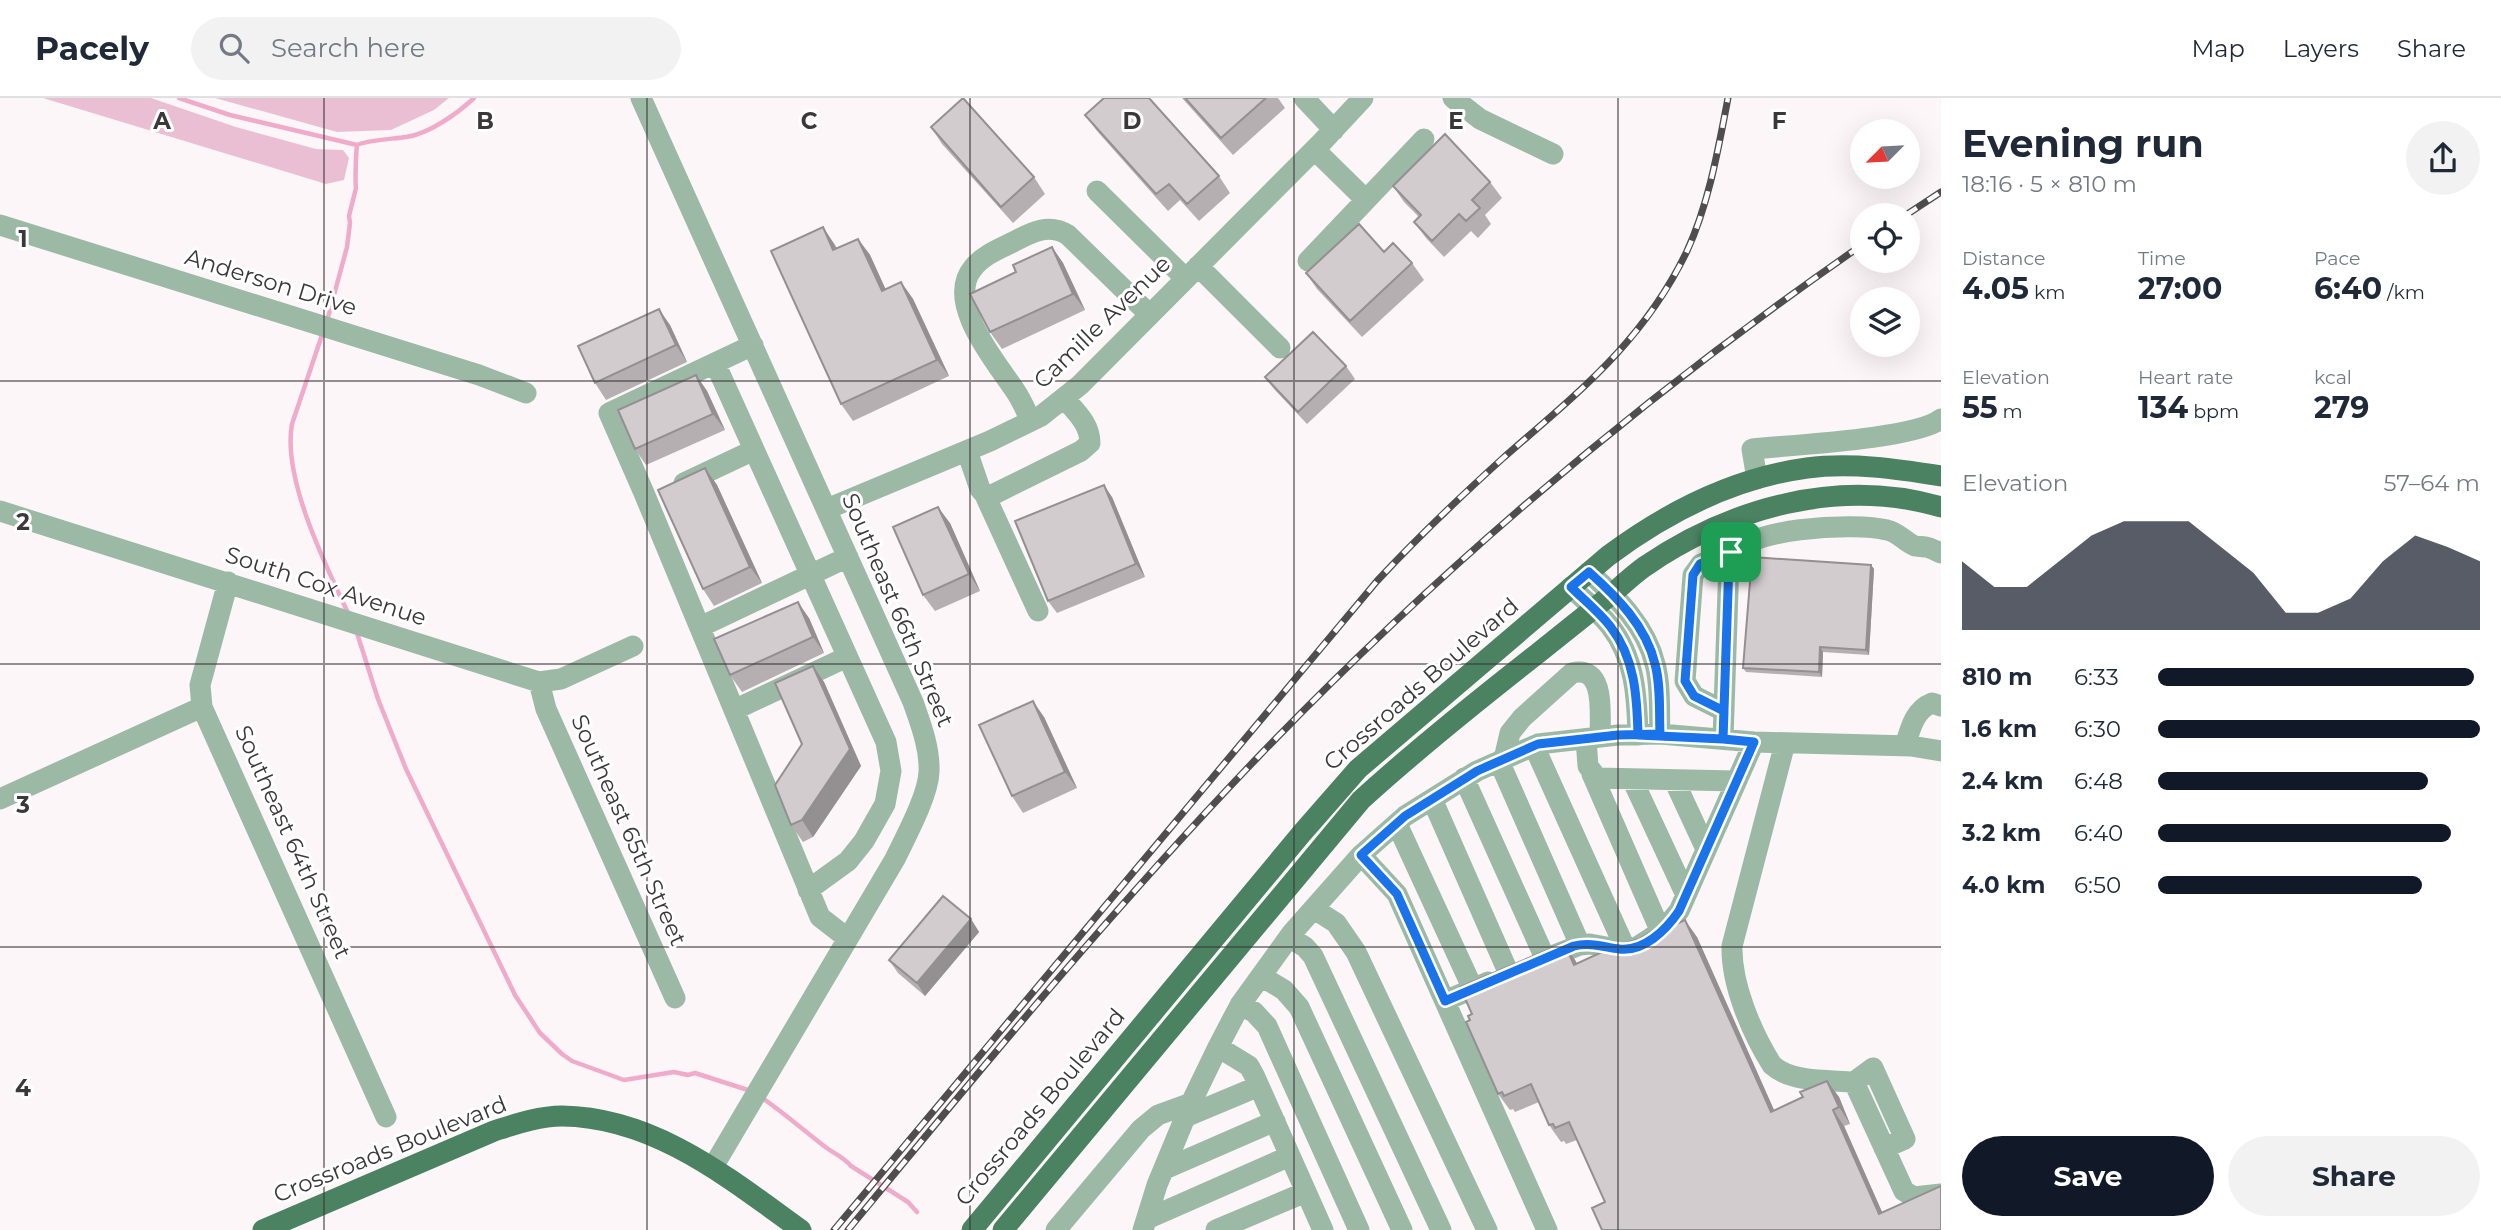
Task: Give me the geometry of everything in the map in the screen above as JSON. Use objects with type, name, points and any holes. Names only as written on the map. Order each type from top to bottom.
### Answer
[{"type":"main road","name":"Crossroads Boulevard","points":[[972,1230],[1358,769],[1589,572],[1638,534],[1678,510],[1758,479],[1809,468],[1846,466],[1941,476]]},
{"type":"main road","name":"Crossroads Boulevard","points":[[1003,1230],[1362,800],[1412,754],[1642,569],[1712,527],[1769,507],[1822,497],[1874,496],[1927,502],[1941,507]]},
{"type":"main road","name":"Crossroads Boulevard","points":[[263,1230],[494,1130],[530,1120],[561,1116],[629,1127],[671,1143],[713,1167],[802,1230]]},
{"type":"street","name":"Southeast 66th Street","points":[[640,98],[913,702],[926,740],[929,773],[918,809],[895,859],[713,1167]]},
{"type":"street","points":[[1304,98],[1334,130]]},
{"type":"street","name":"Camille Avenue","points":[[827,509],[1031,421],[1080,385],[1315,150],[1363,98]]},
{"type":"street","points":[[1453,98],[1480,119],[1553,154]]},
{"type":"street","points":[[1308,261],[1424,139]]},
{"type":"street","points":[[1315,150],[1366,200]]},
{"type":"street","points":[[1097,191],[1280,348]]},
{"type":"street","name":"Anderson Drive","points":[[0,225],[479,375],[526,393]]},
{"type":"street","points":[[1031,421],[1017,394],[985,349],[969,314],[965,284],[971,269],[987,256],[1028,234],[1056,228],[1068,235],[1149,314]]},
{"type":"street","points":[[753,345],[609,413],[820,917],[847,938]]},
{"type":"street","points":[[715,363],[886,742],[891,771],[885,804],[864,841],[848,861],[808,890]]},
{"type":"street","points":[[984,493],[990,496],[1081,452],[1090,443],[1086,424],[1064,397]]},
{"type":"street","points":[[1758,479],[1752,449],[1907,432],[1933,425],[1941,419]]},
{"type":"street","points":[[648,501],[754,450]]},
{"type":"street","points":[[967,450],[1038,611]]},
{"type":"street","name":"South Cox Avenue","points":[[0,511],[539,682]]},
{"type":"street","points":[[1724,711],[1694,696],[1685,681],[1693,575],[1700,564],[1740,546],[1785,532],[1818,527],[1858,526],[1889,530],[1915,546],[1928,547],[1941,553]]},
{"type":"street","points":[[1723,739],[1731,552]]},
{"type":"street","points":[[700,627],[848,557]]},
{"type":"street","points":[[1589,572],[1613,593],[1645,638],[1656,664],[1660,734]]},
{"type":"street","name":"Southeast 64th Street","points":[[228,582],[200,685],[202,707],[216,733],[386,1117]]},
{"type":"street","points":[[1571,587],[1610,625],[1622,644],[1632,671],[1637,696],[1638,735]]},
{"type":"street","points":[[539,682],[561,679],[633,646]]},
{"type":"street","points":[[734,709],[848,657]]},
{"type":"street","points":[[1580,944],[1501,760],[1510,733],[1522,718],[1572,673],[1581,671],[1589,673],[1599,691],[1588,766],[1661,932]]},
{"type":"street","name":"Southeast 65th Street","points":[[539,682],[546,709],[675,998]]},
{"type":"street","points":[[1905,746],[1920,712],[1932,703],[1941,706]]},
{"type":"street","points":[[0,799],[202,707]]},
{"type":"street","points":[[1145,1225],[1157,1185],[1188,1110],[1240,1005],[1289,937],[1361,855],[1397,824],[1464,778],[1534,746],[1638,735],[1660,734],[1754,742],[1905,746],[1941,751]]},
{"type":"street","points":[[1445,1001],[1580,944],[1626,950],[1637,947],[1661,932],[1679,911],[1754,742]]},
{"type":"street","points":[[1785,743],[1733,938],[1733,976],[1766,1055],[1779,1071],[1796,1076],[1854,1082],[1873,1068],[1905,1139],[1885,1148]]},
{"type":"street","points":[[1534,746],[1626,950]]},
{"type":"street","points":[[1592,774],[1597,778],[1736,781]]},
{"type":"street","points":[[1464,778],[1545,958]]},
{"type":"street","points":[[1632,779],[1686,895]]},
{"type":"street","points":[[1674,780],[1706,849]]},
{"type":"street","points":[[1432,799],[1509,974]]},
{"type":"street","points":[[1397,824],[1473,989]]},
{"type":"street","points":[[1361,855],[1397,894],[1547,1230]]},
{"type":"street","points":[[1314,909],[1336,923],[1347,936],[1488,1230]]},
{"type":"street","points":[[1289,937],[1313,956],[1331,990],[1441,1230]]},
{"type":"street","points":[[1261,976],[1284,990],[1299,1007],[1402,1230]]},
{"type":"street","points":[[1240,1005],[1254,1012],[1267,1026],[1359,1230]]},
{"type":"street","points":[[1218,1047],[1249,1066],[1306,1192],[1319,1229]]},
{"type":"street","points":[[1854,1082],[1904,1191],[1914,1197],[1941,1194]]},
{"type":"street","points":[[1056,1230],[1141,1129],[1158,1115],[1188,1110],[1259,1086]]},
{"type":"street","points":[[1164,1169],[1275,1121]]},
{"type":"street","points":[[1145,1225],[1290,1156]]},
{"type":"street","points":[[1216,1230],[1306,1192]]},
{"type":"shaded area","points":[[43,98],[151,98],[236,127],[316,149],[343,150],[349,158],[344,180],[326,184]]},
{"type":"shaded area","points":[[215,98],[449,98],[434,110],[391,130],[337,132]]},
{"type":"building","points":[[963,98],[1034,177],[1001,207],[931,127]]},
{"type":"building","points":[[1104,98],[1149,98],[1219,176],[1187,204],[1169,184],[1156,194],[1085,115]]},
{"type":"building","points":[[1185,98],[1266,98],[1221,138]]},
{"type":"building","points":[[1445,134],[1490,182],[1472,200],[1480,208],[1466,221],[1459,214],[1432,241],[1414,222],[1421,215],[1393,186]]},
{"type":"building","points":[[1359,224],[1384,252],[1393,243],[1412,263],[1350,321],[1306,273]]},
{"type":"building","points":[[823,227],[833,250],[858,239],[882,291],[901,282],[937,360],[841,404],[771,251]]},
{"type":"building","points":[[1052,247],[1073,294],[990,332],[970,294],[1016,272],[1013,265]]},
{"type":"building","points":[[659,309],[676,345],[595,383],[578,346]]},
{"type":"building","points":[[1313,332],[1346,366],[1298,412],[1265,377]]},
{"type":"building","points":[[696,375],[713,414],[635,449],[618,410]]},
{"type":"building","points":[[705,468],[750,567],[703,589],[658,490]]},
{"type":"building","points":[[1104,485],[1136,564],[1048,601],[1015,521]]},
{"type":"building","points":[[938,507],[969,574],[923,595],[893,527]]},
{"type":"building","points":[[1752,557],[1871,565],[1866,650],[1820,647],[1819,672],[1743,668]]},
{"type":"building","points":[[798,602],[813,637],[730,675],[714,639]]},
{"type":"building","points":[[813,666],[850,749],[802,820],[791,825],[775,785],[802,744],[775,683]]},
{"type":"building","points":[[1033,701],[1065,772],[1012,796],[979,725]]},
{"type":"building","points":[[943,896],[971,919],[917,983],[889,960]]},
{"type":"building","points":[[1685,920],[1771,1112],[1803,1097],[1800,1092],[1827,1081],[1839,1107],[1833,1110],[1879,1214],[1941,1186],[1941,1230],[1602,1230],[1592,1208],[1605,1202],[1569,1122],[1555,1128],[1553,1124],[1549,1125],[1531,1084],[1504,1096],[1502,1092],[1498,1094],[1466,1022],[1472,1014],[1460,987],[1564,943],[1574,965],[1615,946],[1639,939],[1657,928],[1659,932]]},
{"type":"waterway","points":[[179,98],[230,115],[357,145],[424,132],[452,116],[474,98]]},
{"type":"waterway","points":[[327,321],[347,247],[349,216],[356,188],[357,145]]},
{"type":"waterway","points":[[323,332],[292,424],[293,470],[308,521],[349,615]]},
{"type":"waterway","points":[[357,633],[378,699],[406,769],[515,995],[540,1033],[572,1061],[624,1080],[674,1072],[688,1075],[695,1073],[751,1091]]},
{"type":"waterway","points":[[761,1097],[851,1166],[908,1202],[917,1212]]},
{"type":"railway","points":[[834,1230],[1377,581],[1454,503],[1581,389],[1629,340],[1669,284],[1695,233],[1712,176],[1728,98]]},
{"type":"railway","points":[[1920,206],[1941,192]]},
{"type":"railway","points":[[848,1230],[998,1049],[1152,871],[1259,756],[1329,686],[1473,550],[1548,486],[1702,361],[1850,253]]},
{"type":"route","points":[[1731,552],[1700,564],[1693,575],[1685,681],[1694,696],[1724,711],[1723,739],[1754,742],[1679,911],[1663,930],[1637,947],[1622,950],[1580,944],[1445,1001],[1397,894],[1361,855],[1405,816],[1477,771],[1538,744],[1618,735],[1660,734],[1656,664],[1645,638],[1613,593],[1589,572],[1571,587],[1610,625],[1622,644],[1632,671],[1637,696],[1638,735],[1723,739],[1731,552]]}]
